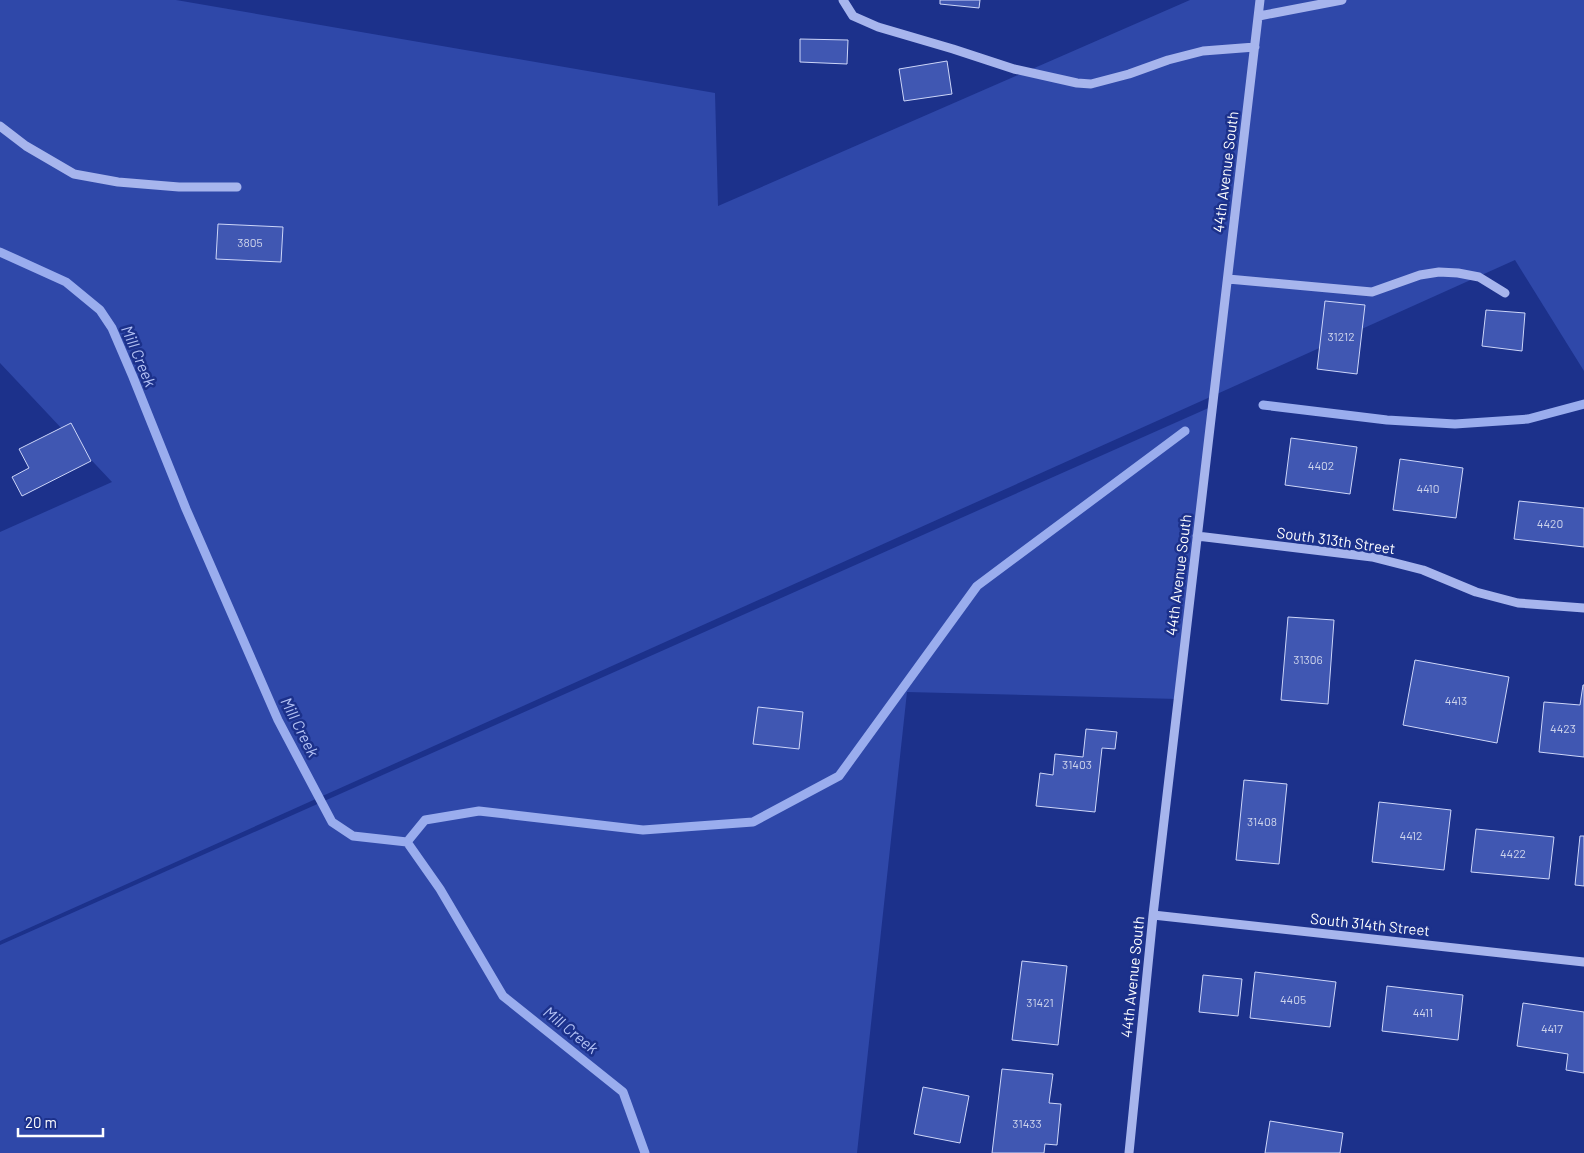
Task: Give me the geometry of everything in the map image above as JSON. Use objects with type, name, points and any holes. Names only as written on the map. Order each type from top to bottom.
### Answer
[{"type":"street","points":[[843,0],[853,16],[878,27],[953,48],[1014,69],[1077,83],[1091,84],[1202,51],[1255,47]]},
{"type":"street","name":"44th Avenue South","points":[[1129,1153],[1153,915],[1260,0]]},
{"type":"street","points":[[1259,16],[1342,0]]},
{"type":"street","points":[[0,126],[26,146],[74,174],[118,182],[162,186],[237,187]]},
{"type":"street","points":[[1228,279],[1372,292],[1420,275],[1439,272],[1479,277],[1505,293]]},
{"type":"street","name":"South 313th Street","points":[[1198,536],[1372,557],[1423,570],[1476,592],[1518,602],[1584,608]]},
{"type":"street","name":"South 314th Street","points":[[1153,915],[1584,962]]},
{"type":"shaded area","points":[[0,0],[176,0],[715,93],[718,206],[1190,0],[1584,0],[1584,371],[1515,260],[0,941],[0,532],[112,482],[0,363]]},
{"type":"shaded area","points":[[1213,406],[1178,699],[907,692],[857,1153],[0,1153],[0,945]]},
{"type":"building","points":[[940,0],[980,0],[979,8],[940,4]]},
{"type":"building","points":[[800,39],[848,40],[847,64],[800,62]]},
{"type":"building","points":[[947,61],[952,94],[904,101],[899,69]]},
{"type":"building","points":[[218,224],[283,227],[281,262],[216,259]]},
{"type":"building","points":[[1325,301],[1365,305],[1357,374],[1317,369]]},
{"type":"building","points":[[1486,310],[1525,313],[1522,351],[1482,346]]},
{"type":"building","points":[[71,423],[91,461],[22,496],[12,477],[29,468],[19,449]]},
{"type":"building","points":[[1291,438],[1357,447],[1350,494],[1285,485]]},
{"type":"building","points":[[1400,459],[1463,468],[1456,518],[1393,510]]},
{"type":"building","points":[[1519,501],[1584,508],[1584,547],[1514,539]]},
{"type":"building","points":[[1288,617],[1334,620],[1328,704],[1281,700]]},
{"type":"building","points":[[1415,660],[1509,677],[1497,743],[1403,725]]},
{"type":"building","points":[[1583,685],[1584,757],[1539,752],[1544,702],[1580,705]]},
{"type":"building","points":[[758,707],[803,712],[799,749],[753,744]]},
{"type":"building","points":[[1086,729],[1117,732],[1115,749],[1102,748],[1095,812],[1036,806],[1040,773],[1053,775],[1055,754],[1083,757]]},
{"type":"building","points":[[1244,780],[1287,784],[1279,864],[1236,860]]},
{"type":"building","points":[[1379,802],[1451,810],[1444,870],[1372,862]]},
{"type":"building","points":[[1476,829],[1554,837],[1549,879],[1471,872]]},
{"type":"building","points":[[1580,836],[1584,836],[1584,886],[1575,885]]},
{"type":"building","points":[[1022,961],[1067,966],[1058,1045],[1012,1040]]},
{"type":"building","points":[[1255,972],[1336,982],[1330,1027],[1250,1018]]},
{"type":"building","points":[[1203,975],[1242,979],[1238,1016],[1199,1012]]},
{"type":"building","points":[[1387,986],[1463,995],[1458,1040],[1382,1031]]},
{"type":"building","points":[[1523,1003],[1584,1012],[1584,1073],[1566,1070],[1568,1054],[1517,1046]]},
{"type":"building","points":[[1002,1069],[1053,1074],[1049,1103],[1061,1104],[1057,1145],[1045,1144],[1044,1153],[992,1153]]},
{"type":"building","points":[[923,1087],[969,1096],[960,1143],[914,1134]]},
{"type":"building","points":[[1270,1121],[1343,1133],[1340,1153],[1265,1153]]},
{"type":"waterway","name":"Mill Creek","points":[[0,252],[66,282],[100,310],[112,328],[186,509],[278,720],[332,822],[353,836],[407,842],[440,889],[503,996],[623,1092],[645,1153]]},
{"type":"waterway","points":[[1263,405],[1387,420],[1455,424],[1528,419],[1584,404]]},
{"type":"waterway","points":[[407,842],[425,820],[479,811],[643,830],[753,822],[839,776],[977,586],[1185,431]]}]
